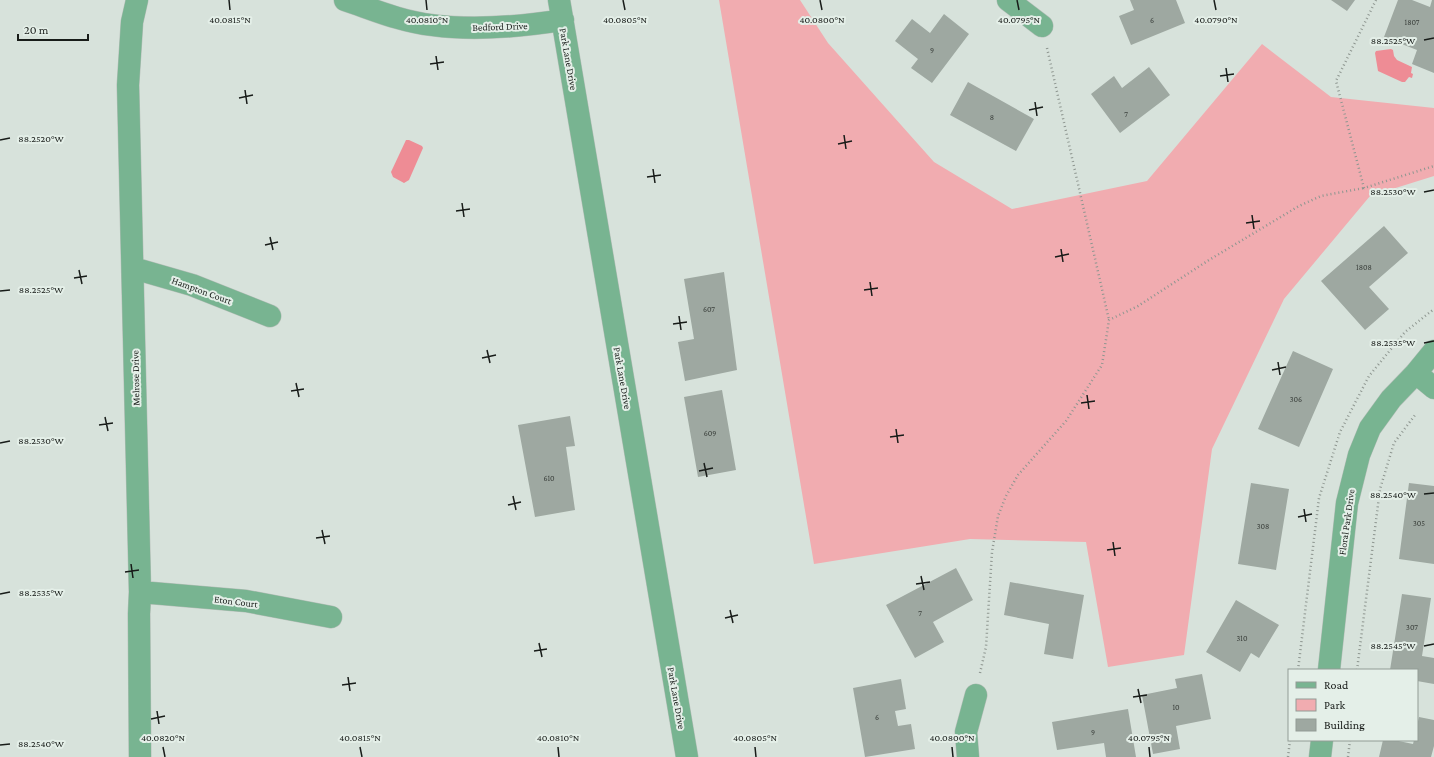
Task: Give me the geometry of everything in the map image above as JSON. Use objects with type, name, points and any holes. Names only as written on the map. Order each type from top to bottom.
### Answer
[{"type":"street","name":"Melrose Drive","points":[[137,0],[132,22],[128,85],[140,592],[140,757]]},
{"type":"street","name":"Bedford Drive","points":[[346,0],[399,19],[434,26],[483,28],[534,24],[561,10]]},
{"type":"street","points":[[1008,0],[1042,26]]},
{"type":"street","name":"Park Lane Drive","points":[[561,10],[687,757]]},
{"type":"street","name":"Hampton Court","points":[[133,268],[192,285],[270,316]]},
{"type":"street","name":"Floral Park Drive","points":[[1329,669],[1347,503],[1359,455],[1370,428],[1391,399],[1416,373],[1434,351]]},
{"type":"street","points":[[1416,373],[1434,388]]},
{"type":"street","name":"Eton Court","points":[[140,592],[246,601],[331,617]]},
{"type":"street","points":[[968,757],[966,732],[976,695]]},
{"type":"street","points":[[1320,757],[1322,741]]},
{"type":"path","points":[[1364,188],[1336,80],[1376,0]]},
{"type":"path","points":[[976,695],[986,646],[992,552],[998,516],[1006,496],[1018,475],[1066,421],[1102,365],[1109,320],[1042,26]]},
{"type":"path","points":[[1109,320],[1138,306],[1209,260],[1299,206],[1321,196],[1364,188],[1434,166]]},
{"type":"path","points":[[1357,669],[1380,489],[1394,443],[1415,415]]},
{"type":"path","points":[[1288,757],[1290,741]]},
{"type":"path","points":[[1348,757],[1350,741]]},
{"type":"green space","points":[[719,0],[800,0],[828,43],[934,162],[1012,209],[1147,181],[1262,44],[1331,97],[1434,108],[1434,176],[1370,196],[1284,299],[1212,449],[1184,655],[1108,667],[1086,542],[970,539],[814,564]]},
{"type":"shaded area","points":[[1393,50],[1394,56],[1397,60],[1412,67],[1412,78],[1409,77],[1405,82],[1378,71],[1376,51]]},
{"type":"shaded area","points":[[406,140],[422,146],[423,148],[409,180],[404,183],[393,177],[391,172]]},
{"type":"building","points":[[1130,0],[1176,0],[1185,23],[1131,45],[1119,16],[1134,10]]},
{"type":"building","points":[[1331,0],[1355,0],[1347,11]]},
{"type":"building","points":[[1398,0],[1412,0],[1430,7],[1432,0],[1434,0],[1434,73],[1412,64],[1417,50],[1384,37]]},
{"type":"building","points":[[944,14],[969,34],[932,83],[911,68],[918,59],[895,41],[912,19],[930,33]]},
{"type":"building","points":[[1149,67],[1170,95],[1120,133],[1091,94],[1114,76],[1122,88]]},
{"type":"building","points":[[968,82],[1034,119],[1016,151],[950,115]]},
{"type":"building","points":[[1384,226],[1408,253],[1369,287],[1389,309],[1365,330],[1321,281]]},
{"type":"building","points":[[724,272],[737,370],[685,381],[678,342],[694,339],[684,279]]},
{"type":"building","points":[[1293,351],[1333,369],[1299,447],[1258,429]]},
{"type":"building","points":[[722,390],[736,470],[698,477],[684,397]]},
{"type":"building","points":[[570,416],[575,446],[566,447],[575,510],[535,517],[518,425]]},
{"type":"building","points":[[1251,483],[1289,489],[1276,570],[1238,564]]},
{"type":"building","points":[[1409,483],[1434,486],[1434,564],[1399,559]]},
{"type":"building","points":[[956,568],[973,600],[933,622],[944,642],[915,658],[886,605]]},
{"type":"building","points":[[1010,582],[1084,595],[1073,659],[1044,654],[1049,624],[1004,615]]},
{"type":"building","points":[[1402,594],[1431,598],[1422,656],[1434,658],[1434,684],[1418,681],[1418,669],[1390,669]]},
{"type":"building","points":[[1236,600],[1279,625],[1259,658],[1251,653],[1240,672],[1206,652]]},
{"type":"building","points":[[1202,674],[1211,719],[1176,726],[1180,749],[1153,754],[1142,695],[1177,688],[1175,679]]},
{"type":"building","points":[[901,679],[906,709],[895,711],[898,726],[911,724],[915,749],[865,757],[853,688]]},
{"type":"building","points":[[1128,709],[1136,757],[1106,757],[1104,743],[1057,750],[1052,722]]},
{"type":"building","points":[[1419,717],[1434,720],[1434,746],[1431,757],[1379,757],[1383,741],[1399,741],[1413,744],[1414,741],[1418,741]]}]
